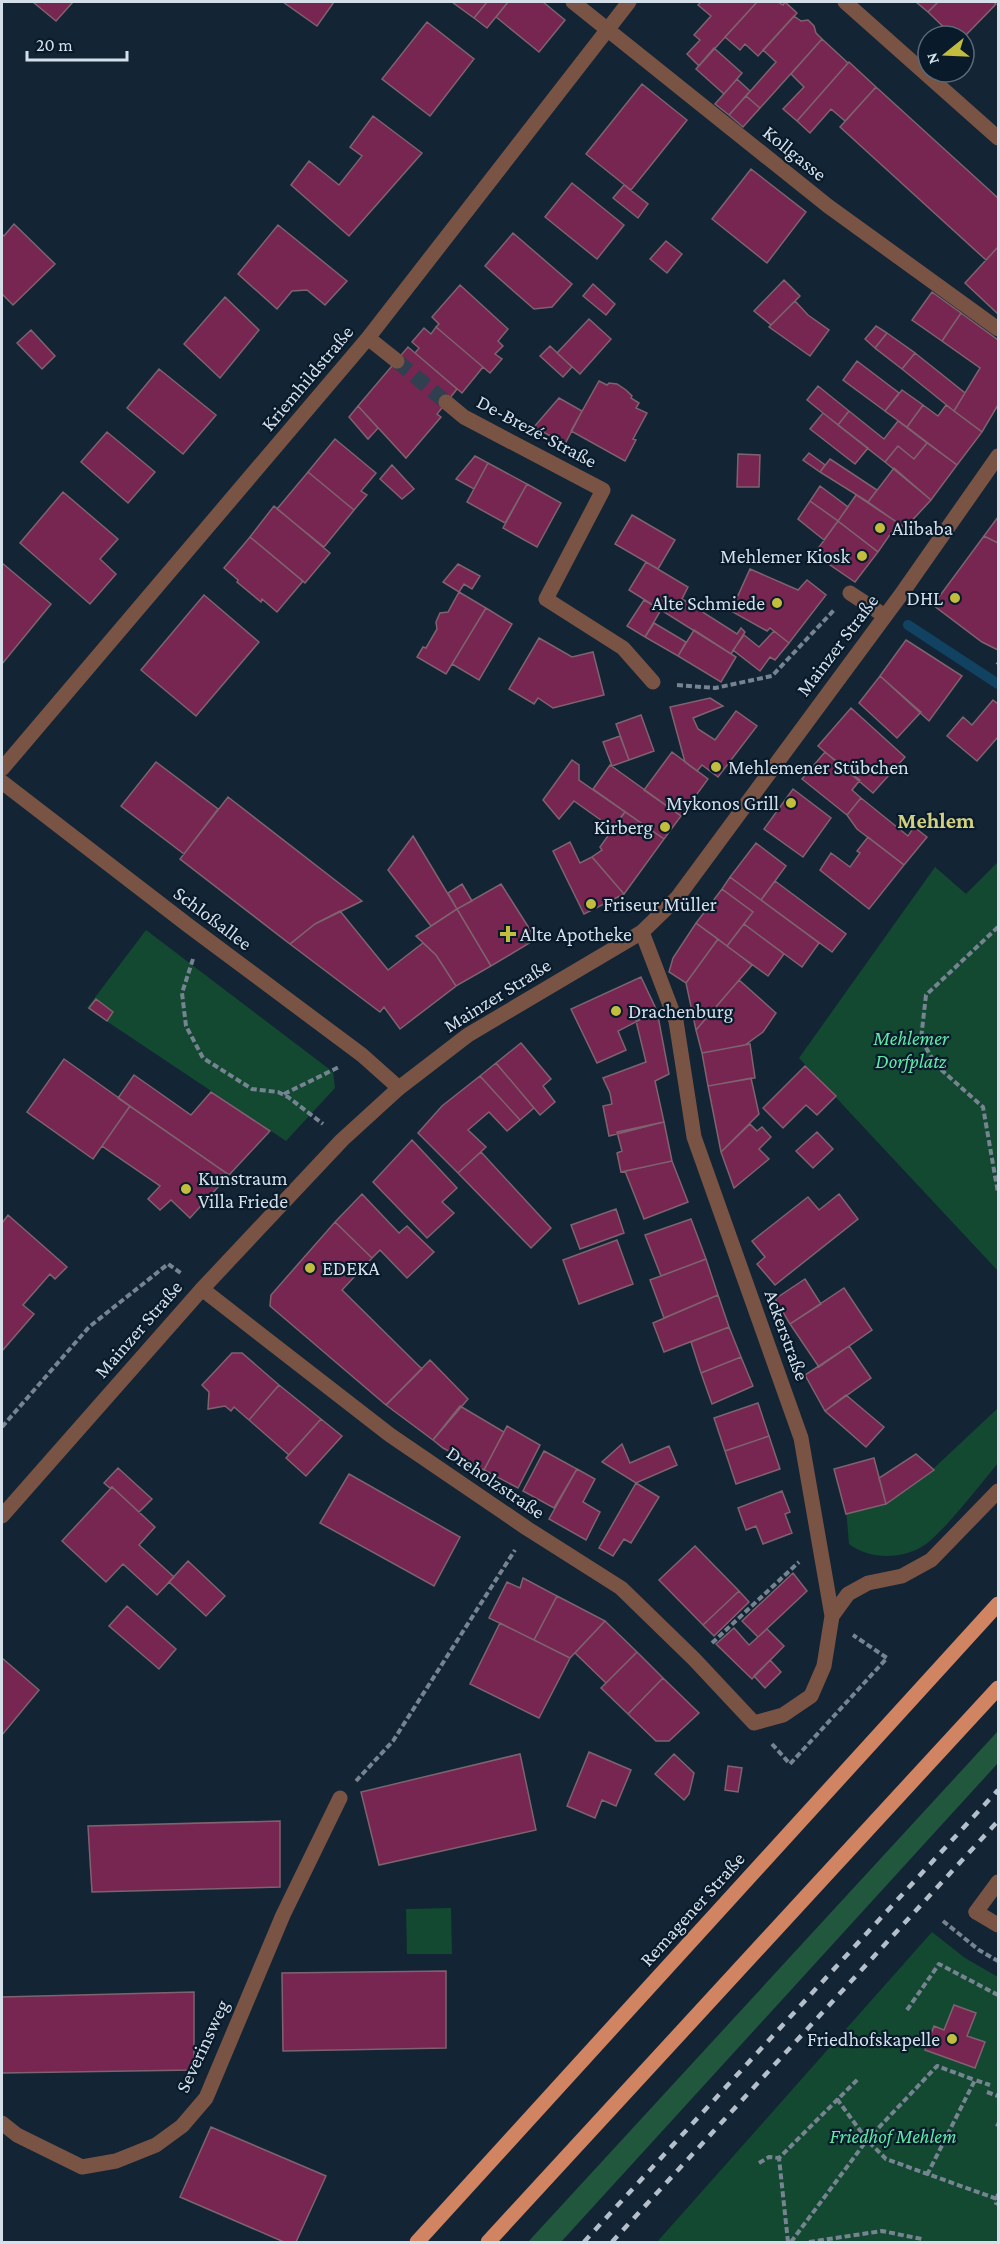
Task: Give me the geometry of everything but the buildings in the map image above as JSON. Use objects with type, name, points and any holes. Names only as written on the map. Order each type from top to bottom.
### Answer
[{"type":"main road","name":"Remagener Straße","points":[[417,2242],[999,1604]]},
{"type":"main road","points":[[488,2242],[999,1688]]},
{"type":"street","name":"Kollgasse","points":[[573,2],[828,206],[999,329]]},
{"type":"street","name":"Kriemhildstraße","points":[[2,769],[368,338],[629,2]]},
{"type":"street","points":[[845,2],[999,138]]},
{"type":"street","points":[[368,338],[397,361]]},
{"type":"street","name":"De-Brezé-Straße","points":[[446,402],[464,417],[603,490],[546,599],[623,648],[653,682]]},
{"type":"street","name":"Mainzer Straße","points":[[2,1516],[202,1289],[342,1140],[399,1088],[468,1035],[642,932],[677,898],[885,616],[999,456]]},
{"type":"street","points":[[850,594],[885,616]]},
{"type":"street","name":"Schloßallee","points":[[2,782],[202,936],[362,1055],[399,1088]]},
{"type":"street","name":"Ackerstraße","points":[[642,932],[676,1021],[694,1137],[801,1438],[832,1618],[824,1666],[811,1696],[783,1715],[754,1723]]},
{"type":"street","name":"Dreholzstraße","points":[[202,1289],[390,1434],[528,1529],[621,1588],[694,1659],[754,1723]]},
{"type":"street","points":[[832,1618],[848,1594],[868,1583],[902,1576],[930,1560],[999,1491]]},
{"type":"street","name":"Severinsweg","points":[[2,2123],[17,2135],[82,2167],[116,2161],[156,2145],[182,2126],[206,2098],[283,1915],[340,1798]]},
{"type":"street","points":[[999,1882],[976,1912],[999,1925]]},
{"type":"path","points":[[653,682],[715,688],[772,676],[850,594]]},
{"type":"path","points":[[999,927],[926,994],[921,1039],[936,1065],[983,1107],[999,1193]]},
{"type":"path","points":[[202,936],[182,993],[186,1026],[203,1058],[252,1089],[278,1092],[342,1140]]},
{"type":"path","points":[[283,1095],[362,1055]]},
{"type":"path","points":[[2,1427],[89,1327],[168,1264],[202,1289]]},
{"type":"path","points":[[340,1798],[393,1741],[528,1529]]},
{"type":"path","points":[[694,1659],[820,1544]]},
{"type":"path","points":[[767,1740],[790,1764],[887,1658],[832,1618]]},
{"type":"path","points":[[944,1921],[979,1950],[999,1961]]},
{"type":"path","points":[[907,2010],[939,1964],[999,1995]]},
{"type":"path","points":[[790,2242],[867,2140],[937,2066],[990,2085]]},
{"type":"path","points":[[779,2158],[858,2079]]},
{"type":"path","points":[[927,2175],[975,2080]]},
{"type":"path","points":[[987,2092],[999,2096]]},
{"type":"path","points":[[837,2099],[867,2140],[886,2159],[998,2199]]},
{"type":"path","points":[[759,2163],[769,2157],[779,2158]]},
{"type":"path","points":[[779,2158],[790,2242]]},
{"type":"path","points":[[809,2242],[882,2231],[922,2239]]},
{"type":"green space","name":"Mehlemer Dorfplatz","points":[[998,862],[998,1271],[799,1058],[935,867],[966,894]]},
{"type":"green space","points":[[146,930],[333,1072],[335,1088],[286,1141],[87,1008]]},
{"type":"green space","points":[[998,1408],[998,1463],[940,1532],[922,1547],[901,1555],[868,1553],[849,1544],[846,1508],[933,1469]]},
{"type":"green space","points":[[998,1731],[998,1763],[561,2242],[528,2242]]},
{"type":"green space","points":[[451,1908],[452,1954],[407,1954],[406,1909]]},
{"type":"green space","name":"Friedhof Mehlem","points":[[932,1932],[965,1958],[998,1977],[998,2242],[657,2242]]},
{"type":"waterway","points":[[908,625],[998,684]]},
{"type":"tunnel","points":[[397,361],[446,402]]},
{"type":"railway","points":[[584,2242],[998,1790]]},
{"type":"railway","points":[[612,2242],[998,1821]]},
{"type":"place","name":"Alibaba","points":[[880,528]]},
{"type":"place","name":"Mehlemer Kiosk","points":[[862,556]]},
{"type":"place","name":"DHL","points":[[955,598]]},
{"type":"place","name":"Alte Schmiede","points":[[777,603]]},
{"type":"place","name":"Mehlemener Stübchen","points":[[716,767]]},
{"type":"place","name":"Mykonos Grill","points":[[791,803]]},
{"type":"place","name":"Kirberg","points":[[665,827]]},
{"type":"place","name":"Friseur Müller","points":[[591,904]]},
{"type":"place","name":"Alte Apotheke","points":[[508,934]]},
{"type":"place","name":"Drachenburg","points":[[616,1011]]},
{"type":"place","name":"Kunstraum Villa Friede","points":[[186,1189]]},
{"type":"place","name":"EDEKA","points":[[310,1268]]},
{"type":"place","name":"Friedhofskapelle","points":[[952,2039]]},
{"type":"district","name":"Mehlem","points":[[936,820]]}]
